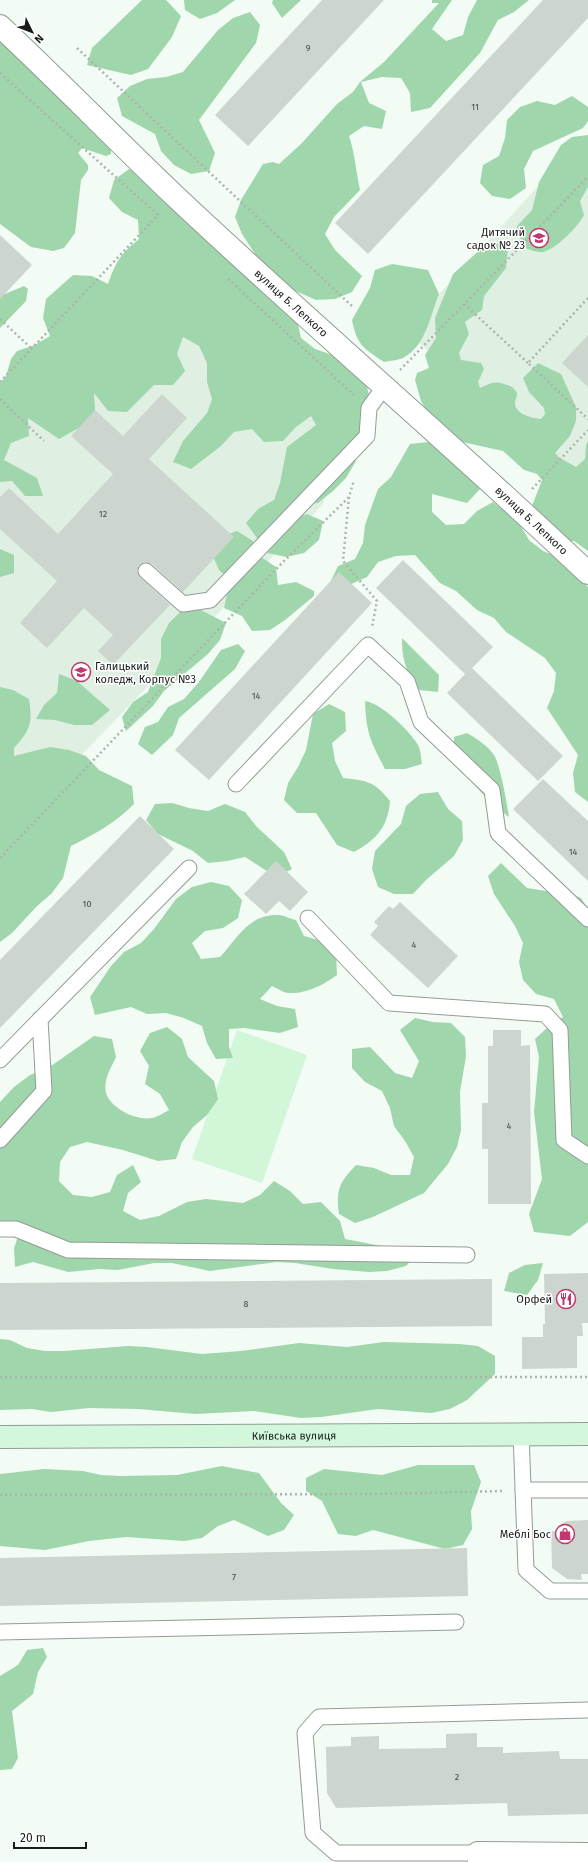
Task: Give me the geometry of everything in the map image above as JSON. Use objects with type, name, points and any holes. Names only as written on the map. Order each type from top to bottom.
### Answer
[{"type":"main road","name":"Київська вулиця","points":[[0,1437],[521,1433],[588,1434]]},
{"type":"street","name":"вулиця Б. Лепкого","points":[[0,26],[58,80],[176,197],[516,505],[588,573]]},
{"type":"street","points":[[478,1858],[588,1854]]},
{"type":"lane","points":[[146,571],[183,604],[210,600],[367,436],[369,408],[384,386]]},
{"type":"lane","points":[[236,784],[368,645],[407,681],[421,722],[492,790],[498,833],[588,919]]},
{"type":"lane","points":[[0,1060],[189,868]]},
{"type":"lane","points":[[308,918],[389,1003],[545,1014],[560,1030],[564,1140],[588,1156]]},
{"type":"lane","points":[[0,1140],[44,1091],[40,1019]]},
{"type":"lane","points":[[0,1229],[16,1229],[68,1250],[467,1254]]},
{"type":"lane","points":[[521,1433],[526,1570],[550,1591],[588,1592]]},
{"type":"lane","points":[[523,1490],[588,1490]]},
{"type":"lane","points":[[0,1632],[456,1622]]},
{"type":"lane","points":[[478,1858],[336,1857],[313,1833],[305,1733],[319,1717],[588,1710]]},
{"type":"path","points":[[77,48],[354,308]]},
{"type":"path","points":[[0,73],[164,220]]},
{"type":"path","points":[[384,386],[588,177]]},
{"type":"path","points":[[0,382],[176,197]]},
{"type":"path","points":[[222,274],[369,408]]},
{"type":"path","points":[[528,363],[588,298]]},
{"type":"path","points":[[464,304],[588,419]]},
{"type":"path","points":[[0,319],[32,348]]},
{"type":"path","points":[[0,399],[44,441]]},
{"type":"path","points":[[516,505],[588,430]]},
{"type":"path","points":[[356,474],[349,496],[343,561],[377,601],[368,645]]},
{"type":"path","points":[[0,858],[282,562],[349,496]]},
{"type":"path","points":[[0,1377],[588,1377]]},
{"type":"path","points":[[0,1495],[379,1494],[523,1490]]},
{"type":"shaded area","name":"Дитячий садок № 23","points":[[578,143],[588,147],[588,505],[406,330]]},
{"type":"shaded area","name":"Галицький коледж, Корпус №3","points":[[162,247],[341,412],[323,504],[0,840],[0,422]]},
{"type":"green space","points":[[142,0],[166,0],[181,16],[172,37],[148,69],[131,75],[87,65],[92,48]]},
{"type":"green space","points":[[184,0],[235,0],[217,13],[200,19],[185,10]]},
{"type":"green space","points":[[273,0],[301,0],[282,18],[272,3]]},
{"type":"green space","points":[[432,0],[452,0],[432,29],[446,41],[463,35],[468,17],[477,0],[529,0],[514,12],[498,20],[480,53],[430,108],[411,112],[410,93],[401,78],[382,77],[361,82],[369,103],[386,111],[382,129],[364,126],[349,136],[360,190],[334,217],[325,234],[335,250],[362,276],[352,292],[335,299],[316,300],[273,281],[242,234],[235,217],[241,200],[263,164],[273,162],[279,164],[301,144],[337,104],[353,92],[360,82],[384,62],[439,3],[432,3]]},
{"type":"green space","points":[[250,12],[260,25],[256,43],[199,120],[215,153],[209,171],[191,174],[174,165],[161,151],[155,134],[122,116],[117,98],[130,86],[147,79],[166,77],[183,72],[218,30],[233,18]]},
{"type":"green space","points":[[0,37],[111,143],[111,154],[106,156],[82,148],[78,153],[88,165],[88,170],[81,180],[75,233],[64,248],[53,251],[31,247],[0,224]]},
{"type":"green space","points":[[572,96],[588,107],[588,121],[583,128],[533,151],[524,169],[526,188],[510,199],[492,196],[480,183],[483,165],[499,156],[505,138],[507,120],[520,107],[537,101],[555,105]]},
{"type":"green space","points":[[588,135],[588,187],[580,201],[584,215],[572,231],[554,247],[543,252],[527,249],[517,233],[517,226],[532,210],[539,182],[561,145],[572,137]]},
{"type":"green space","points":[[129,169],[147,174],[297,320],[301,338],[315,349],[350,361],[364,373],[372,409],[357,443],[356,461],[346,478],[333,491],[318,503],[300,505],[290,520],[307,514],[323,521],[319,540],[304,553],[286,557],[268,553],[246,523],[258,509],[274,500],[280,483],[287,447],[316,425],[311,416],[296,427],[283,441],[264,442],[252,429],[234,432],[221,446],[191,469],[173,462],[183,441],[207,413],[212,399],[207,382],[207,363],[199,346],[183,337],[177,354],[185,371],[173,385],[154,385],[127,412],[108,411],[94,393],[95,410],[93,419],[59,439],[28,418],[29,436],[11,443],[4,460],[37,478],[43,496],[25,496],[12,481],[0,482],[0,383],[6,376],[11,359],[17,351],[35,345],[50,336],[43,318],[46,299],[73,275],[92,276],[108,284],[119,259],[139,239],[138,220],[122,212],[109,198],[114,180]]},
{"type":"green space","points":[[496,242],[508,247],[506,268],[484,296],[482,310],[465,322],[469,334],[459,353],[461,360],[481,363],[484,369],[478,382],[480,388],[488,384],[497,383],[513,388],[517,393],[515,406],[517,410],[524,415],[533,418],[541,419],[545,414],[544,408],[529,392],[523,378],[538,363],[561,374],[576,407],[576,421],[570,436],[555,453],[560,458],[576,467],[585,459],[586,445],[588,441],[588,551],[574,541],[549,543],[532,506],[542,480],[537,474],[524,470],[503,451],[453,440],[428,413],[421,401],[415,380],[417,373],[429,368],[425,355],[436,338],[435,318],[453,274],[483,247]]},
{"type":"green space","points":[[392,264],[428,270],[439,294],[426,330],[417,346],[411,353],[403,358],[384,362],[362,345],[356,335],[352,320],[370,288],[375,270]]},
{"type":"green space","points":[[24,286],[28,289],[26,301],[0,328],[0,296]]},
{"type":"green space","points":[[428,442],[447,447],[475,471],[480,489],[467,503],[432,494],[432,512],[446,525],[464,524],[477,511],[493,502],[519,523],[529,540],[543,551],[561,558],[588,587],[588,802],[575,792],[573,773],[578,755],[547,708],[554,691],[556,673],[545,658],[506,632],[494,618],[477,610],[456,591],[440,583],[415,555],[396,556],[378,562],[367,577],[349,585],[330,583],[338,566],[355,559],[363,543],[365,525],[378,489],[391,477],[410,444]]},
{"type":"green space","points":[[237,531],[253,541],[261,557],[276,567],[278,585],[296,582],[314,591],[314,596],[285,620],[270,630],[252,631],[242,616],[224,608],[230,580],[219,570],[212,554],[220,537]]},
{"type":"green space","points":[[0,549],[14,555],[14,573],[0,577]]},
{"type":"green space","points":[[197,608],[226,623],[220,640],[208,654],[164,691],[153,706],[126,731],[122,717],[133,702],[148,692],[161,658],[161,639],[169,623],[182,610]]},
{"type":"green space","points":[[402,638],[439,675],[438,692],[419,690],[411,677],[404,660]]},
{"type":"green space","points":[[238,644],[245,651],[235,669],[179,718],[173,735],[152,755],[138,744],[145,727],[158,722],[168,707],[184,699],[199,682],[221,650]]},
{"type":"green space","points":[[59,674],[77,681],[110,710],[92,725],[74,725],[55,720],[36,719],[44,705],[57,693]]},
{"type":"green space","points":[[0,687],[13,690],[29,699],[31,715],[29,726],[24,736],[14,748],[14,756],[50,747],[69,750],[86,756],[99,770],[132,786],[134,804],[120,817],[104,828],[71,846],[63,878],[52,893],[37,906],[12,933],[0,942]]},
{"type":"green space","points":[[365,701],[372,703],[387,712],[409,732],[419,747],[422,764],[405,769],[385,769],[370,737]]},
{"type":"green space","points":[[329,704],[345,712],[346,731],[332,743],[335,761],[343,778],[370,783],[379,789],[390,801],[387,818],[380,832],[369,843],[354,852],[337,845],[316,813],[297,813],[284,800],[288,783],[306,750],[313,714]]},
{"type":"green space","points":[[467,733],[485,745],[494,755],[501,775],[509,817],[478,789],[458,763],[455,756],[454,737]]},
{"type":"green space","points":[[438,792],[448,809],[462,821],[463,840],[454,856],[426,880],[413,894],[394,894],[378,887],[372,869],[375,851],[401,824],[406,806],[420,794]]},
{"type":"green space","points":[[172,803],[208,811],[225,804],[245,812],[257,827],[284,852],[292,869],[276,877],[245,857],[208,863],[193,851],[158,834],[146,820],[155,804]]},
{"type":"green space","points":[[501,863],[527,888],[546,891],[564,891],[581,898],[588,909],[588,1222],[570,1236],[534,1232],[529,1214],[542,1179],[534,1112],[539,1057],[535,1039],[548,1027],[563,1017],[554,999],[536,994],[523,980],[519,962],[523,943],[515,926],[494,894],[488,876]]},
{"type":"green space","points":[[211,882],[229,886],[242,900],[238,918],[223,928],[205,931],[192,943],[201,959],[220,957],[251,923],[268,916],[278,915],[296,920],[304,936],[322,941],[336,953],[337,975],[326,982],[314,988],[296,993],[285,992],[272,986],[260,999],[277,1006],[295,1009],[298,1027],[280,1033],[244,1028],[229,1029],[229,1047],[233,1058],[216,1059],[207,1043],[202,1026],[184,1018],[166,1013],[147,1014],[131,1007],[95,1015],[90,997],[111,966],[124,952],[141,943],[154,929],[176,899],[192,887]]},
{"type":"green space","points":[[415,1018],[433,1022],[451,1023],[465,1037],[466,1056],[460,1092],[461,1130],[457,1147],[448,1164],[424,1193],[373,1217],[355,1223],[339,1214],[338,1205],[340,1187],[350,1171],[356,1165],[374,1168],[391,1175],[410,1175],[414,1157],[394,1126],[390,1108],[382,1091],[365,1082],[352,1068],[352,1049],[370,1047],[395,1073],[412,1078],[419,1061],[400,1030]]},
{"type":"green space","points":[[167,1027],[182,1039],[188,1057],[214,1081],[218,1099],[207,1115],[193,1127],[182,1142],[176,1159],[158,1161],[123,1150],[87,1142],[70,1147],[60,1162],[59,1181],[73,1195],[92,1197],[110,1192],[117,1175],[133,1165],[141,1182],[128,1193],[123,1211],[140,1220],[159,1216],[187,1202],[206,1199],[243,1203],[260,1195],[274,1181],[290,1191],[303,1204],[321,1202],[340,1221],[345,1239],[418,1253],[406,1266],[387,1271],[369,1272],[277,1262],[210,1271],[172,1263],[154,1263],[118,1270],[99,1269],[68,1272],[33,1262],[15,1267],[14,1248],[20,1231],[0,1222],[0,1102],[14,1087],[30,1075],[48,1068],[94,1036],[112,1039],[116,1057],[108,1074],[105,1088],[109,1099],[119,1109],[132,1116],[139,1118],[157,1117],[169,1110],[160,1094],[145,1084],[149,1066],[140,1051],[150,1033]]},
{"type":"green space","points":[[237,1030],[307,1055],[262,1183],[192,1159]]},
{"type":"green space","points":[[543,1263],[538,1280],[527,1295],[504,1291],[509,1273],[525,1265]]},
{"type":"green space","points":[[0,1339],[10,1340],[27,1348],[45,1351],[128,1346],[202,1354],[241,1351],[299,1343],[347,1347],[384,1342],[459,1344],[478,1346],[495,1356],[495,1374],[467,1400],[450,1409],[431,1413],[378,1409],[321,1417],[301,1418],[254,1411],[196,1414],[138,1409],[89,1408],[51,1412],[32,1409],[0,1410]]},
{"type":"green space","points":[[418,1465],[474,1465],[481,1482],[471,1511],[472,1529],[463,1545],[445,1549],[373,1530],[356,1536],[338,1534],[322,1501],[306,1491],[306,1478],[324,1469],[382,1475]]},
{"type":"green space","points":[[222,1466],[259,1473],[281,1503],[294,1515],[284,1530],[268,1536],[234,1520],[218,1526],[202,1538],[184,1541],[126,1537],[89,1541],[45,1550],[0,1546],[0,1474],[44,1469],[83,1471],[101,1475],[120,1476],[177,1475]]},
{"type":"green space","points":[[43,1648],[47,1657],[38,1672],[33,1694],[12,1711],[18,1758],[12,1769],[0,1770],[0,1676],[18,1665],[27,1650]]},
{"type":"building","points":[[322,0],[384,0],[248,146],[215,115]]},
{"type":"building","points":[[543,0],[588,0],[588,18],[368,254],[335,223]]},
{"type":"building","points":[[0,235],[32,265],[0,299]]},
{"type":"building","points":[[588,335],[588,387],[562,363]]},
{"type":"building","points":[[162,394],[187,418],[149,459],[234,537],[183,592],[152,564],[144,562],[140,565],[137,570],[140,577],[170,605],[113,665],[98,651],[113,635],[84,608],[47,648],[20,623],[57,581],[0,529],[0,497],[9,488],[58,534],[113,474],[71,436],[95,410],[123,436]]},
{"type":"building","points":[[403,560],[493,647],[472,668],[563,756],[538,781],[447,693],[465,674],[376,588]]},
{"type":"building","points":[[339,572],[372,603],[209,780],[175,750]]},
{"type":"building","points":[[543,779],[588,821],[588,881],[513,809]]},
{"type":"building","points":[[140,816],[174,849],[0,1028],[0,960]]},
{"type":"building","points":[[276,861],[308,892],[290,911],[279,901],[266,914],[244,894]]},
{"type":"building","points":[[400,902],[458,956],[428,988],[370,935],[378,926],[374,922],[389,906],[393,909]]},
{"type":"building","points":[[493,1030],[521,1030],[521,1046],[530,1045],[531,1204],[488,1204],[488,1149],[482,1149],[482,1103],[488,1103],[488,1046],[493,1046]]},
{"type":"building","name":"Орфей","points":[[588,1273],[588,1323],[582,1323],[583,1336],[577,1336],[577,1368],[522,1369],[522,1337],[543,1337],[543,1324],[545,1324],[544,1274]]},
{"type":"building","points":[[492,1279],[492,1326],[0,1330],[0,1283]]},
{"type":"building","points":[[588,1520],[588,1574],[581,1574],[582,1580],[567,1579],[552,1568],[551,1531],[559,1531],[561,1524],[567,1521]]},
{"type":"building","points":[[467,1548],[468,1596],[0,1606],[0,1558]]},
{"type":"building","points":[[477,1733],[477,1747],[503,1747],[503,1753],[559,1751],[560,1759],[588,1759],[588,1814],[508,1816],[507,1803],[336,1808],[327,1793],[326,1747],[351,1746],[351,1737],[379,1736],[379,1749],[446,1748],[446,1734]]},
{"type":"place","name":"Дитячий садок № 23","points":[[539,238]]},
{"type":"place","name":"Галицький коледж, Корпус №3","points":[[81,672]]},
{"type":"place","name":"Орфей","points":[[566,1299]]},
{"type":"place","name":"Меблі Бос","points":[[565,1534]]}]
